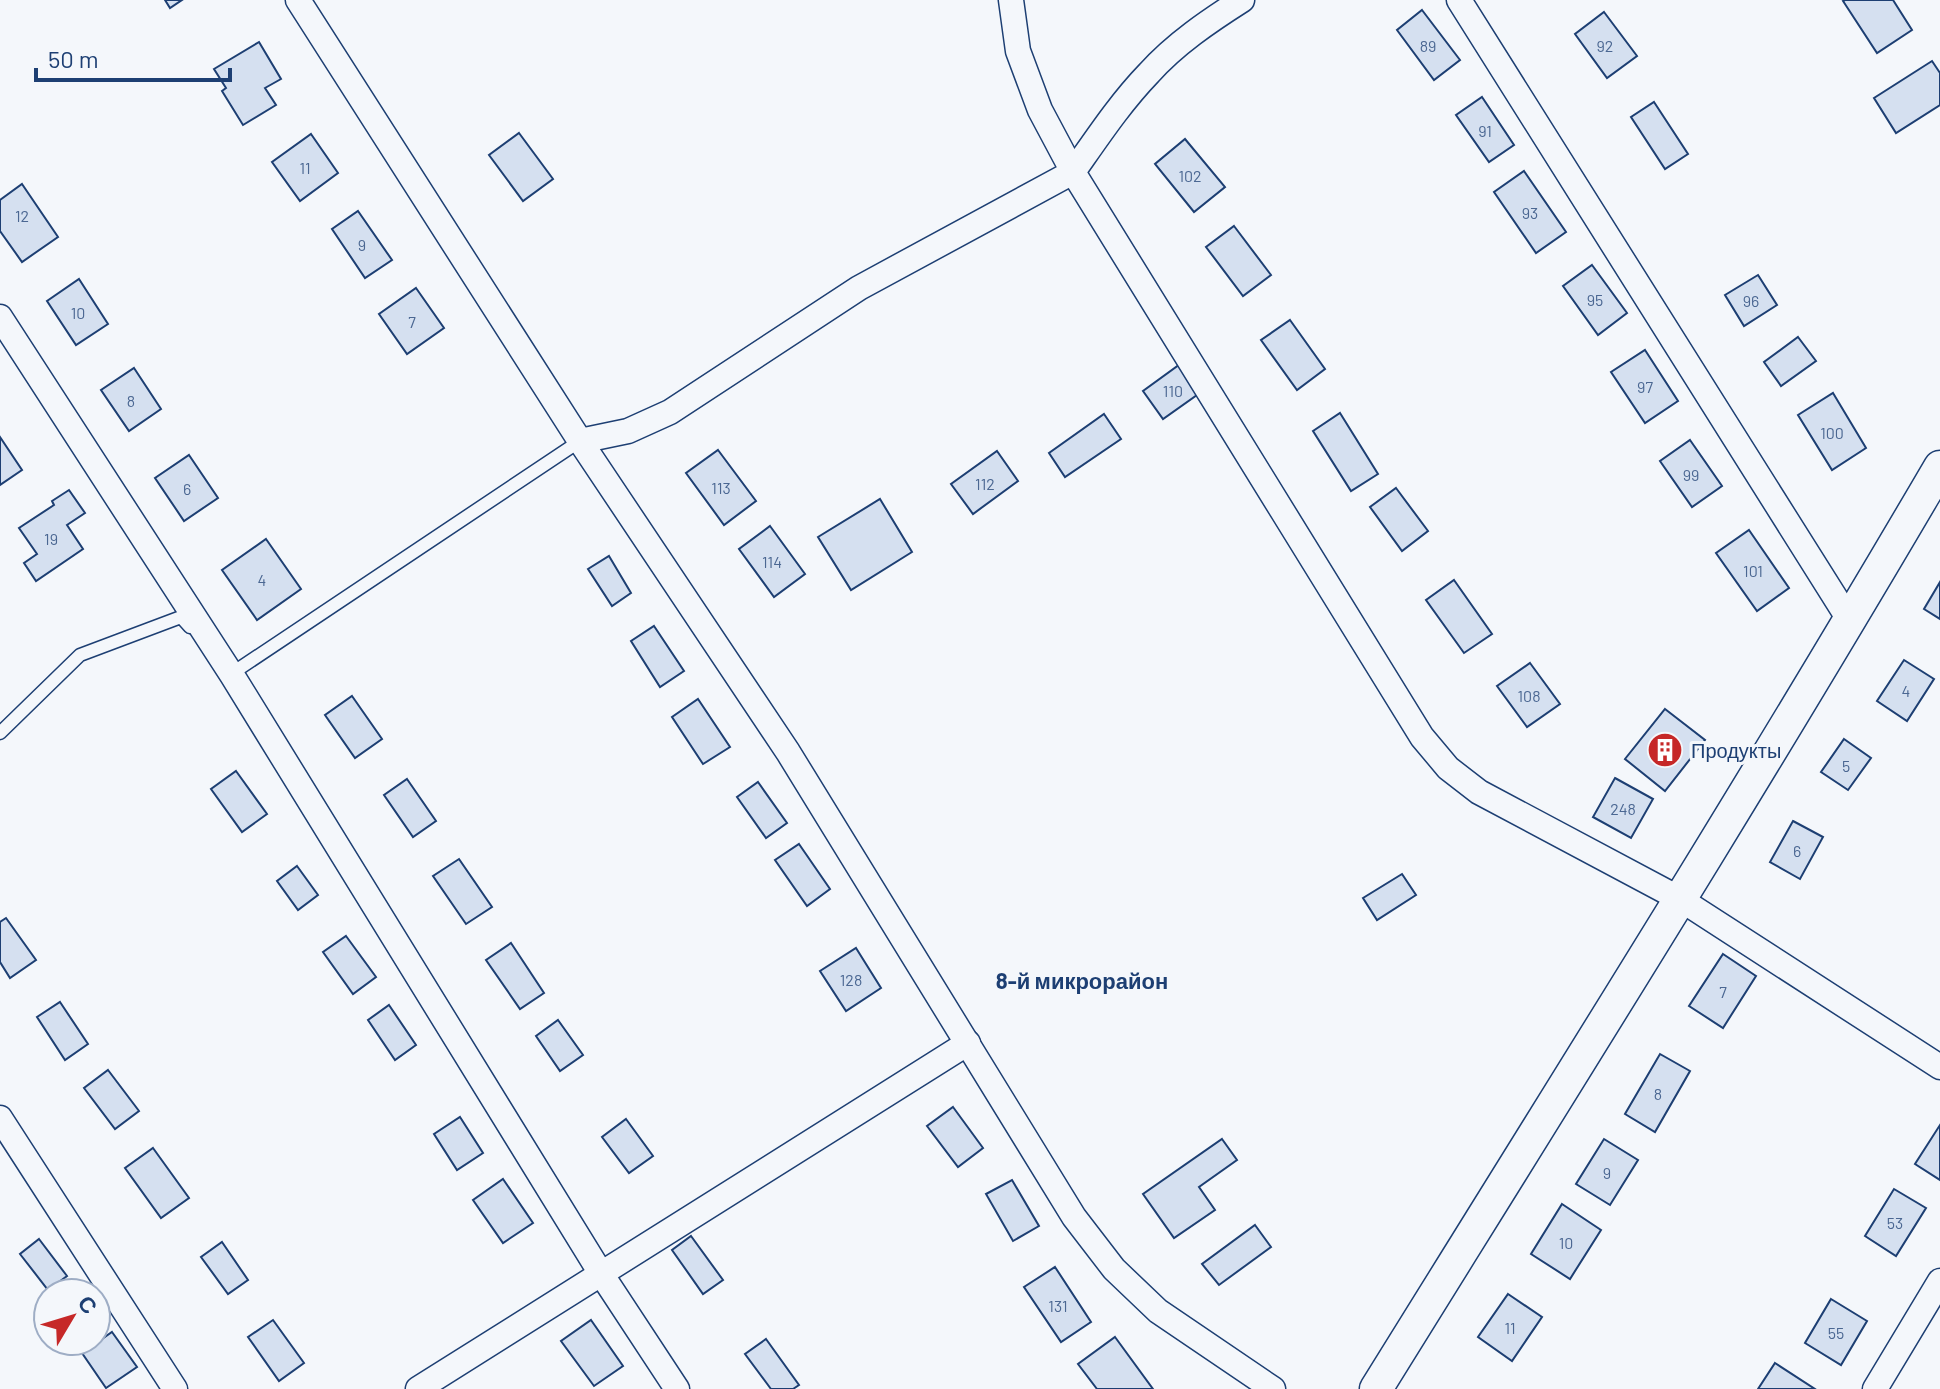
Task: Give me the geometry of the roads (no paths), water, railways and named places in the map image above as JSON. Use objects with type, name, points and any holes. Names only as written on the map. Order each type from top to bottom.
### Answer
[{"type":"street","points":[[298,0],[580,441],[788,752],[1074,1217],[1114,1269],[1158,1311],[1273,1389]]},
{"type":"street","points":[[1011,0],[1018,51],[1034,95],[1073,172],[1422,737],[1439,758],[1479,792],[1680,899],[1940,1067]]},
{"type":"street","points":[[580,441],[628,431],[670,412],[859,288],[1073,172],[1108,121],[1150,71],[1211,20],[1242,0]]},
{"type":"street","points":[[1459,0],[1850,621]]},
{"type":"street","points":[[0,317],[232,675],[600,1272],[677,1389]]},
{"type":"street","points":[[1376,1389],[1680,899],[1940,467]]},
{"type":"street","points":[[418,1389],[968,1043]]},
{"type":"street","points":[[0,1118],[175,1389]]},
{"type":"street","points":[[1875,1389],[1940,1281]]},
{"type":"lane","points":[[0,733],[80,655],[181,617],[232,675],[580,441]]},
{"type":"place","name":"Продукты","points":[[1665,750]]},
{"type":"district","name":"8-й микрорайон","points":[[1082,980]]}]
